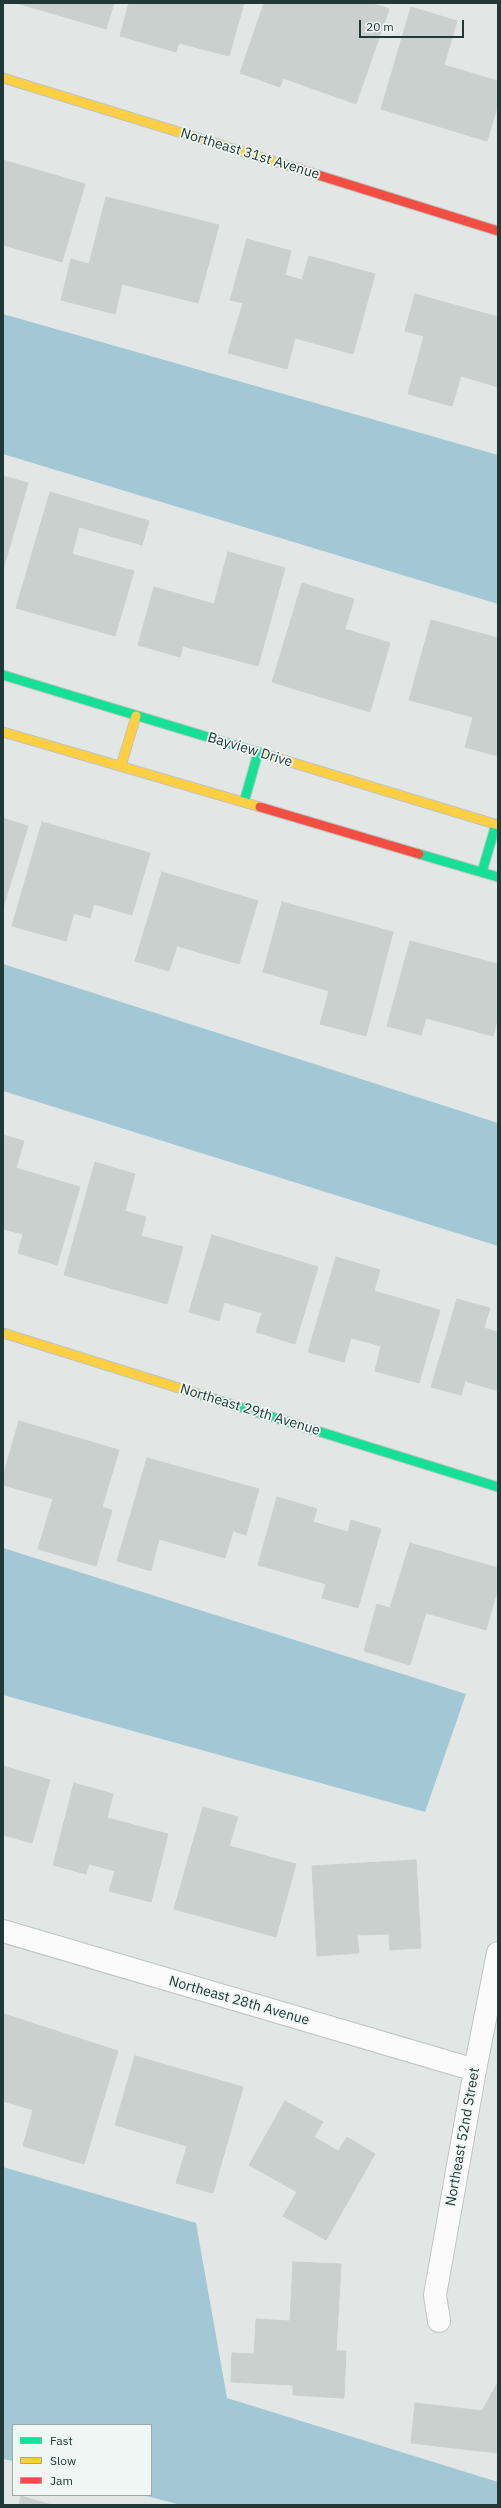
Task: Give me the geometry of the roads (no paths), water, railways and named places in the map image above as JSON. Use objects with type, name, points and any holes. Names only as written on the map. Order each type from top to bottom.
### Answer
[{"type":"street","name":"Northeast 31st Avenue","points":[[3,78],[498,231]]},
{"type":"street","name":"Bayview Drive","points":[[3,675],[497,825]]},
{"type":"street","points":[[121,766],[136,716]]},
{"type":"street","points":[[3,732],[498,877]]},
{"type":"street","points":[[244,802],[258,753]]},
{"type":"street","points":[[482,872],[497,825]]},
{"type":"street","name":"Northeast 29th Avenue","points":[[3,1333],[498,1487]]},
{"type":"street","name":"Northeast 28th Avenue","points":[[3,1931],[475,2070]]},
{"type":"street","name":"Northeast 52nd Street","points":[[439,2321],[435,2295],[475,2070],[498,1954]]},
{"type":"water","points":[[3,314],[498,455],[498,604],[3,454]]},
{"type":"water","points":[[3,964],[498,1123],[498,1246],[3,1091]]},
{"type":"water","points":[[3,1548],[466,1694],[425,1812],[3,1695]]},
{"type":"water","points":[[3,2167],[196,2223],[227,2398],[498,2482],[498,2505],[181,2505],[146,2496],[152,2496],[152,2424],[12,2424],[12,2461],[3,2459]]}]
